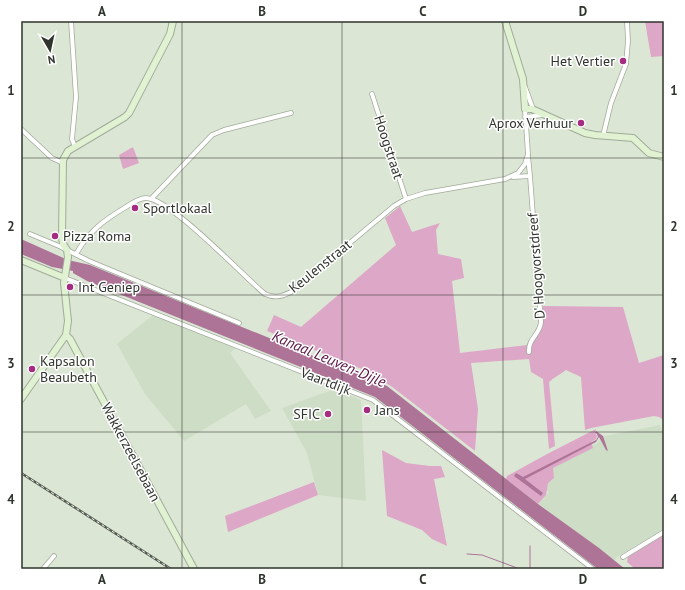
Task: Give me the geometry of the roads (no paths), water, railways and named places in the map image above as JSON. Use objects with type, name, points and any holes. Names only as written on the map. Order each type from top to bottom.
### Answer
[{"type":"street","points":[[71,21],[76,98],[72,139],[75,147]]},
{"type":"street","points":[[21,398],[66,335],[68,321],[66,275],[67,254],[63,247],[62,237],[63,163],[68,151],[129,114],[170,34],[173,21]]},
{"type":"street","points":[[505,21],[523,84],[533,109]]},
{"type":"street","points":[[602,136],[611,103],[626,64],[628,41],[627,21]]},
{"type":"street","points":[[523,84],[530,176]]},
{"type":"street","name":"Hoogstraat","points":[[372,94],[406,200]]},
{"type":"street","points":[[525,109],[533,109],[585,133],[602,136],[633,138],[649,153],[664,157]]},
{"type":"street","points":[[76,254],[91,233],[109,217],[136,201],[146,198],[151,199],[203,144],[217,132],[291,113]]},
{"type":"street","points":[[525,117],[544,115]]},
{"type":"street","points":[[21,129],[52,158],[63,163]]},
{"type":"street","points":[[511,177],[518,173],[525,164],[528,154]]},
{"type":"street","name":"Keulenstraat","points":[[151,199],[160,203],[195,230],[265,294],[278,297],[291,292],[394,206],[406,200],[425,193],[511,177],[530,176]]},
{"type":"street","name":"D' Hoogvorstdreef","points":[[529,352],[531,340],[540,328],[541,322],[530,176]]},
{"type":"street","points":[[30,234],[59,246],[67,254],[76,254],[89,261],[239,323]]},
{"type":"street","name":"Vaartdijk","points":[[21,260],[66,275],[373,400],[593,569]]},
{"type":"street","name":"Wakkerzeelsebaan","points":[[66,335],[70,339],[194,569]]},
{"type":"street","points":[[623,557],[664,532]]},
{"type":"street","points":[[43,569],[54,556]]},
{"type":"waterway","points":[[530,546],[530,569]]},
{"type":"waterway","points":[[467,554],[482,555],[520,569]]},
{"type":"railway","points":[[21,473],[171,569]]},
{"type":"place","name":"Het Vertier","points":[[623,61]]},
{"type":"place","name":"Aprox Verhuur","points":[[581,123]]},
{"type":"place","name":"Sportlokaal","points":[[135,208]]},
{"type":"place","name":"Pizza Roma","points":[[55,236]]},
{"type":"place","name":"Int Geniep","points":[[70,287]]},
{"type":"place","name":"Kapsalon Beaubeth","points":[[32,369]]},
{"type":"place","name":"Jans","points":[[367,410]]},
{"type":"place","name":"SFIC","points":[[328,414]]},
{"type":"water label","name":"Kanaal Leuven-Dijle","points":[[329,359]]}]
